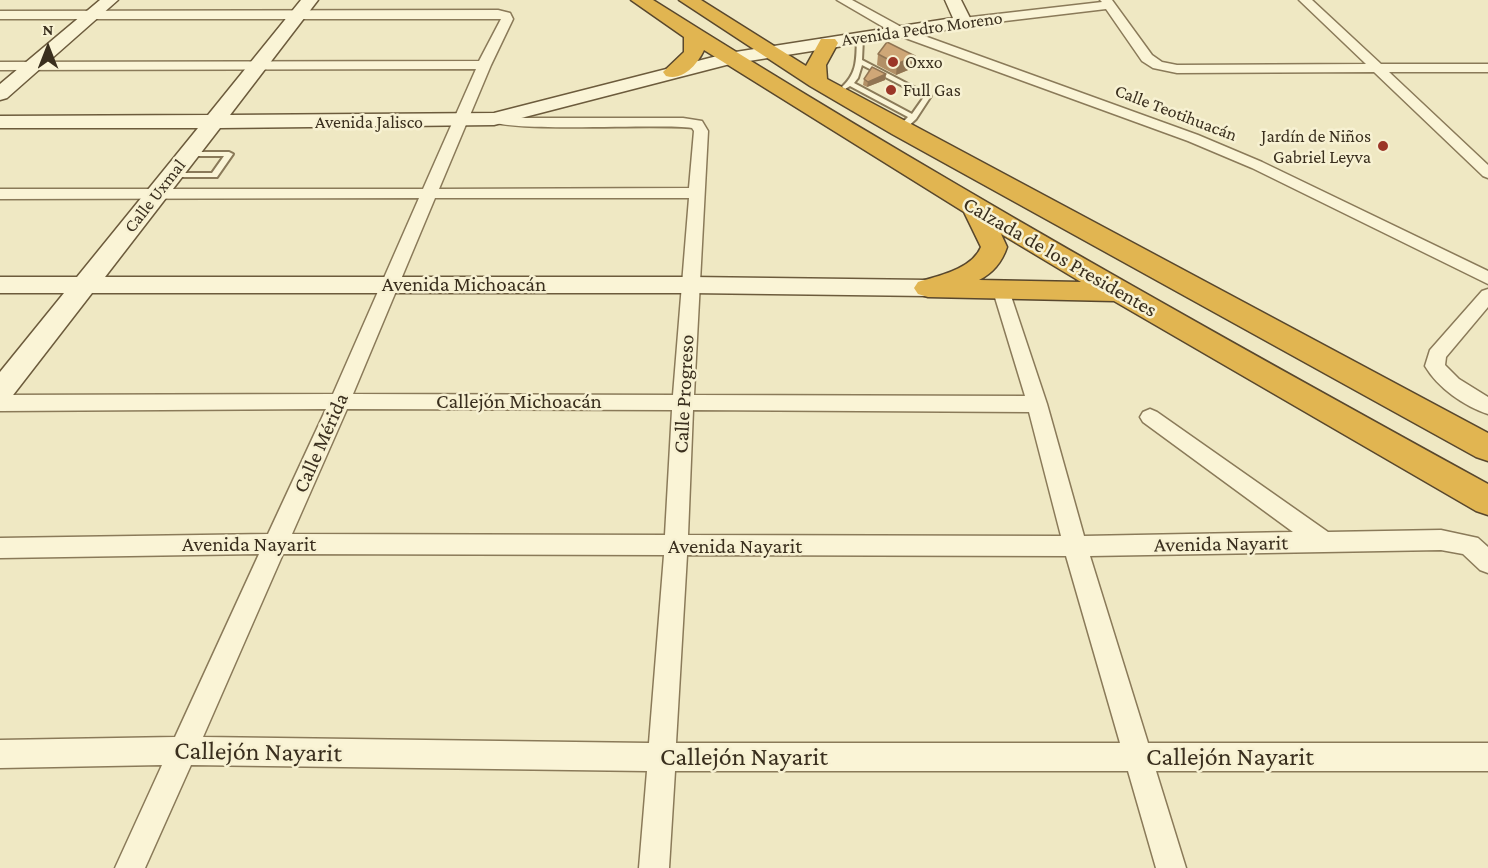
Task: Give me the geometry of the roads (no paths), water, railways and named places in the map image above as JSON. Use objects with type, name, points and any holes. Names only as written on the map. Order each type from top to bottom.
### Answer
[{"type":"highway","name":"Calzada de los Presidentes","points":[[640,0],[729,59],[975,208],[1488,501]]},
{"type":"highway","name":"Calzada de los Presidentes","points":[[688,0],[771,51],[906,123],[1488,448]]},
{"type":"highway","points":[[673,72],[693,54],[696,41],[693,35]]},
{"type":"highway","points":[[828,43],[816,65],[834,86]]},
{"type":"highway","points":[[928,288],[964,276],[981,268],[991,259],[994,247],[975,208]]},
{"type":"highway","points":[[928,288],[1119,292]]},
{"type":"street","points":[[0,94],[110,0]]},
{"type":"street","name":"Calle Teotihuacán","points":[[843,0],[901,32],[1193,138],[1257,165],[1488,278]]},
{"type":"street","points":[[953,0],[963,22]]},
{"type":"street","points":[[1305,0],[1488,173]]},
{"type":"street","points":[[1107,3],[1147,58],[1158,65],[1177,69],[1488,68]]},
{"type":"street","name":"Avenida Pedro Moreno","points":[[729,59],[963,22],[1107,3]]},
{"type":"street","points":[[0,15],[94,15],[304,8]]},
{"type":"street","name":"Calle Mérida","points":[[130,868],[340,401],[484,65],[507,19],[506,16],[304,8]]},
{"type":"street","name":"Calle Uxmal","points":[[0,392],[304,8]]},
{"type":"street","name":"Avenida Jalisco","points":[[0,122],[461,121],[494,118],[729,59]]},
{"type":"street","points":[[0,66],[484,65]]},
{"type":"street","name":"Calle Progreso","points":[[494,118],[526,122],[683,122],[698,124],[701,131],[654,868]]},
{"type":"street","points":[[0,194],[696,193]]},
{"type":"street","name":"Avenida Michoacán","points":[[0,285],[691,285],[928,288]]},
{"type":"street","points":[[1002,291],[1037,404],[1075,546],[1171,868]]},
{"type":"street","points":[[1488,295],[1437,356],[1435,366],[1458,390],[1488,406]]},
{"type":"street","name":"Callejón Michoacán","points":[[0,403],[340,401],[1037,404]]},
{"type":"street","points":[[1149,417],[1324,542]]},
{"type":"street","name":"Avenida Nayarit","points":[[0,548],[276,544],[676,547],[1075,546],[1441,540],[1470,545],[1488,563]]},
{"type":"street","name":"Callejón Nayarit","points":[[0,754],[182,751],[660,757],[1488,758]]},
{"type":"lane","points":[[834,86],[854,81],[859,61],[860,38]]},
{"type":"lane","points":[[859,61],[926,94],[928,98],[906,123]]},
{"type":"lane","points":[[171,175],[214,175],[229,154],[188,154]]},
{"type":"place","name":"Oxxo","points":[[893,62]]},
{"type":"place","name":"Full Gas","points":[[891,90]]},
{"type":"place","name":"Jardín de Niños Gabriel Leyva","points":[[1383,146]]}]
